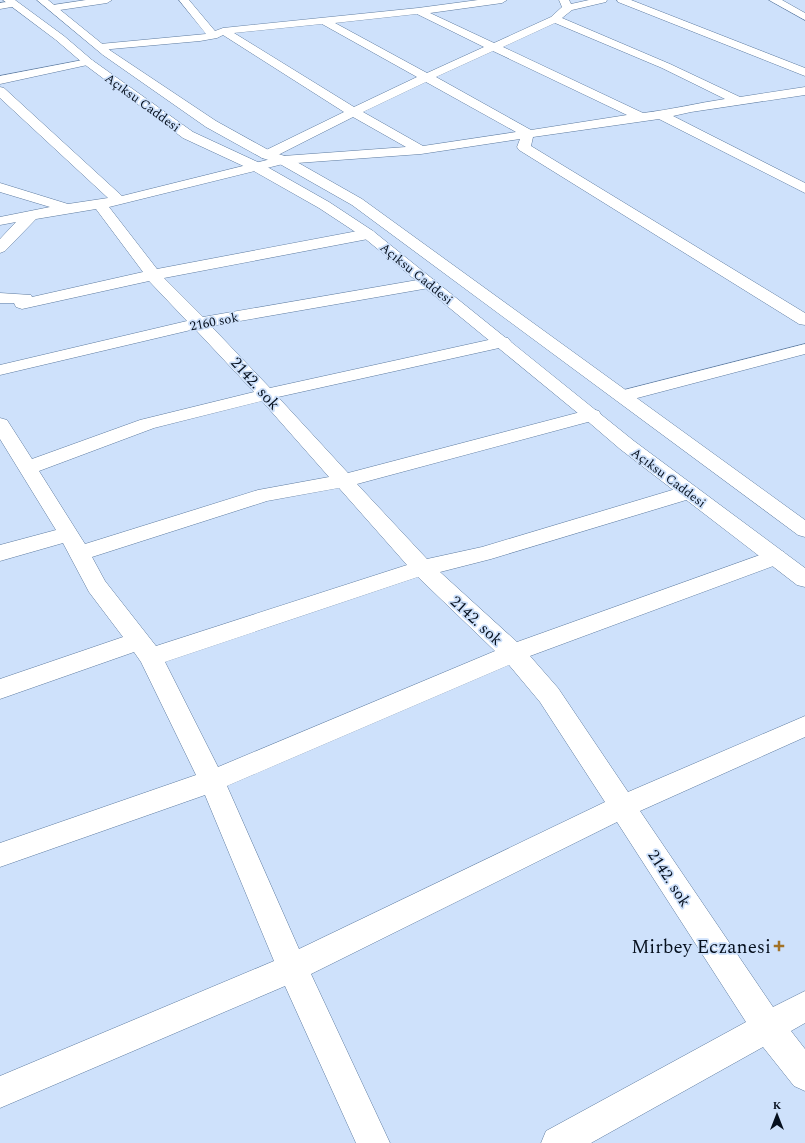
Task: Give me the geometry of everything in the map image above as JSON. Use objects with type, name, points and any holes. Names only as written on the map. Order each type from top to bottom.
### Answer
[{"type":"street","points":[[48,4],[107,0]]},
{"type":"street","points":[[184,0],[218,33],[421,150]]},
{"type":"street","points":[[100,47],[502,0]]},
{"type":"street","points":[[267,155],[353,112],[555,19],[566,4],[602,0]]},
{"type":"street","points":[[622,0],[805,72]]},
{"type":"street","points":[[774,0],[802,13]]},
{"type":"street","name":"Açıksu Caddesi","points":[[7,4],[60,38],[88,62],[188,135],[257,168],[324,205],[368,234],[627,445],[805,579]]},
{"type":"street","name":"Açıksu Caddesi","points":[[48,4],[100,47],[211,124],[267,155],[283,160],[357,202],[805,530]]},
{"type":"street","points":[[378,5],[388,14]]},
{"type":"street","points":[[418,11],[641,117]]},
{"type":"street","points":[[555,19],[666,66],[738,101]]},
{"type":"street","points":[[324,21],[528,133]]},
{"type":"street","points":[[0,80],[88,62]]},
{"type":"street","name":"2142. sok","points":[[0,91],[109,202],[154,275],[266,394],[422,568],[513,653],[550,695],[767,1026],[805,1075]]},
{"type":"street","points":[[0,221],[32,214],[109,202],[257,168],[283,160],[421,150],[528,133],[661,115],[692,108],[805,91]]},
{"type":"street","points":[[661,115],[805,189]]},
{"type":"street","points":[[528,133],[524,147],[805,320]]},
{"type":"street","points":[[0,187],[68,208]]},
{"type":"street","points":[[0,248],[32,214]]},
{"type":"street","points":[[0,298],[25,298],[22,304],[154,275],[368,234]]},
{"type":"street","name":"2160 sok","points":[[0,370],[200,323],[430,283]]},
{"type":"street","points":[[27,468],[147,424],[266,394],[502,342]]},
{"type":"street","points":[[622,396],[805,349]]},
{"type":"street","points":[[0,553],[75,543],[265,495],[343,480],[592,415]]},
{"type":"street","points":[[3,437],[27,468],[75,543],[97,586],[145,649],[212,781],[292,968],[373,1143]]},
{"type":"street","points":[[0,689],[145,649],[422,568],[483,554],[689,492]]},
{"type":"street","points":[[0,855],[212,781],[513,653],[776,557]]},
{"type":"street","points":[[0,1092],[292,968],[623,806],[805,726]]},
{"type":"street","points":[[558,1143],[805,1006]]},
{"type":"place","name":"Mirbey Eczanesi","points":[[779,946]]}]
